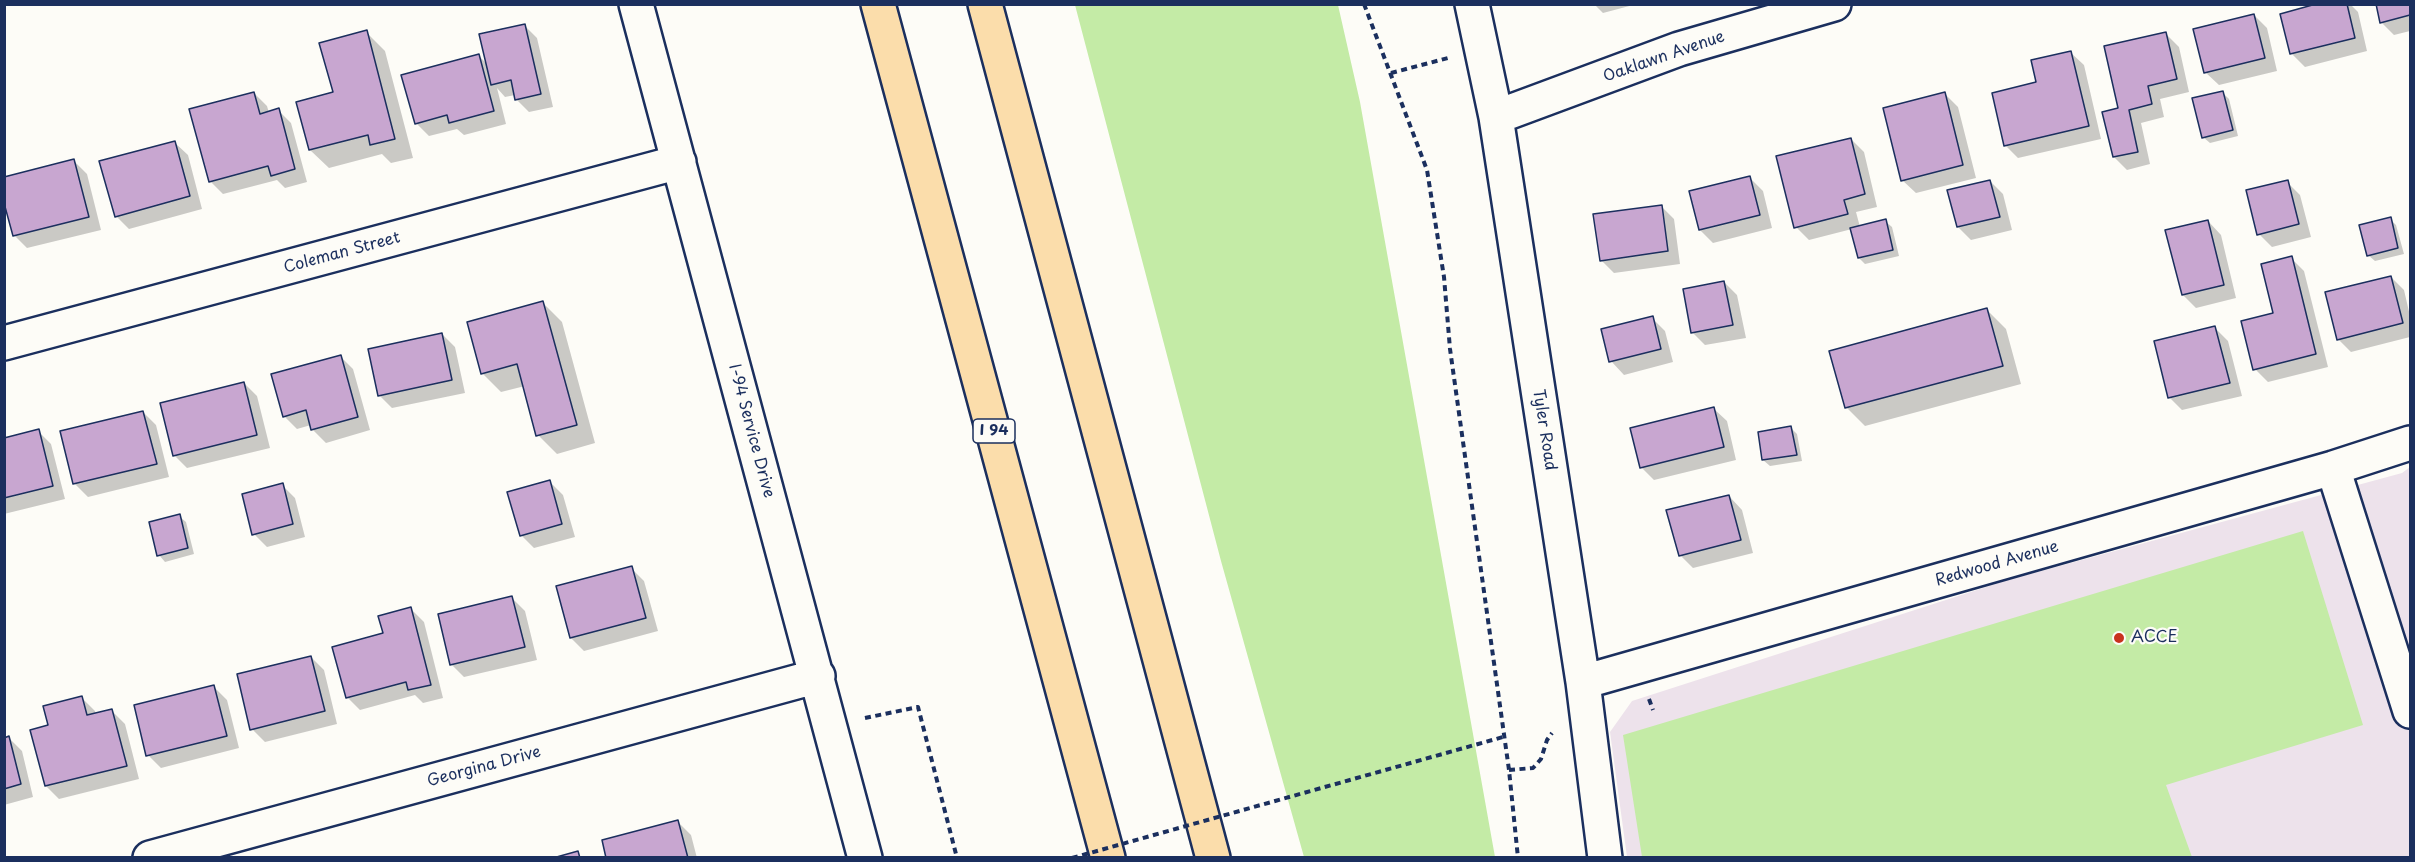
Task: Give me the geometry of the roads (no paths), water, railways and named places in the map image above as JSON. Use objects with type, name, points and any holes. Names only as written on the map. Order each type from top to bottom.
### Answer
[{"type":"highway","name":"I 94","points":[[878,4],[1108,858]]},
{"type":"highway","points":[[985,4],[1214,858]]},
{"type":"street","name":"I-94 Service Drive","points":[[636,4],[866,858]]},
{"type":"street","name":"Tyler Road","points":[[1472,4],[1496,117],[1583,682],[1605,858]]},
{"type":"street","name":"Oaklawn Avenue","points":[[1496,117],[1679,49],[1833,4]]},
{"type":"street","name":"Coleman Street","points":[[4,343],[679,162]]},
{"type":"street","name":"Redwood Avenue","points":[[1583,682],[2333,468],[2410,443]]},
{"type":"street","points":[[2333,468],[2410,711]]},
{"type":"street","name":"Georgina Drive","points":[[150,858],[818,676]]},
{"type":"place","name":"ACCE","points":[[2119,638]]}]
